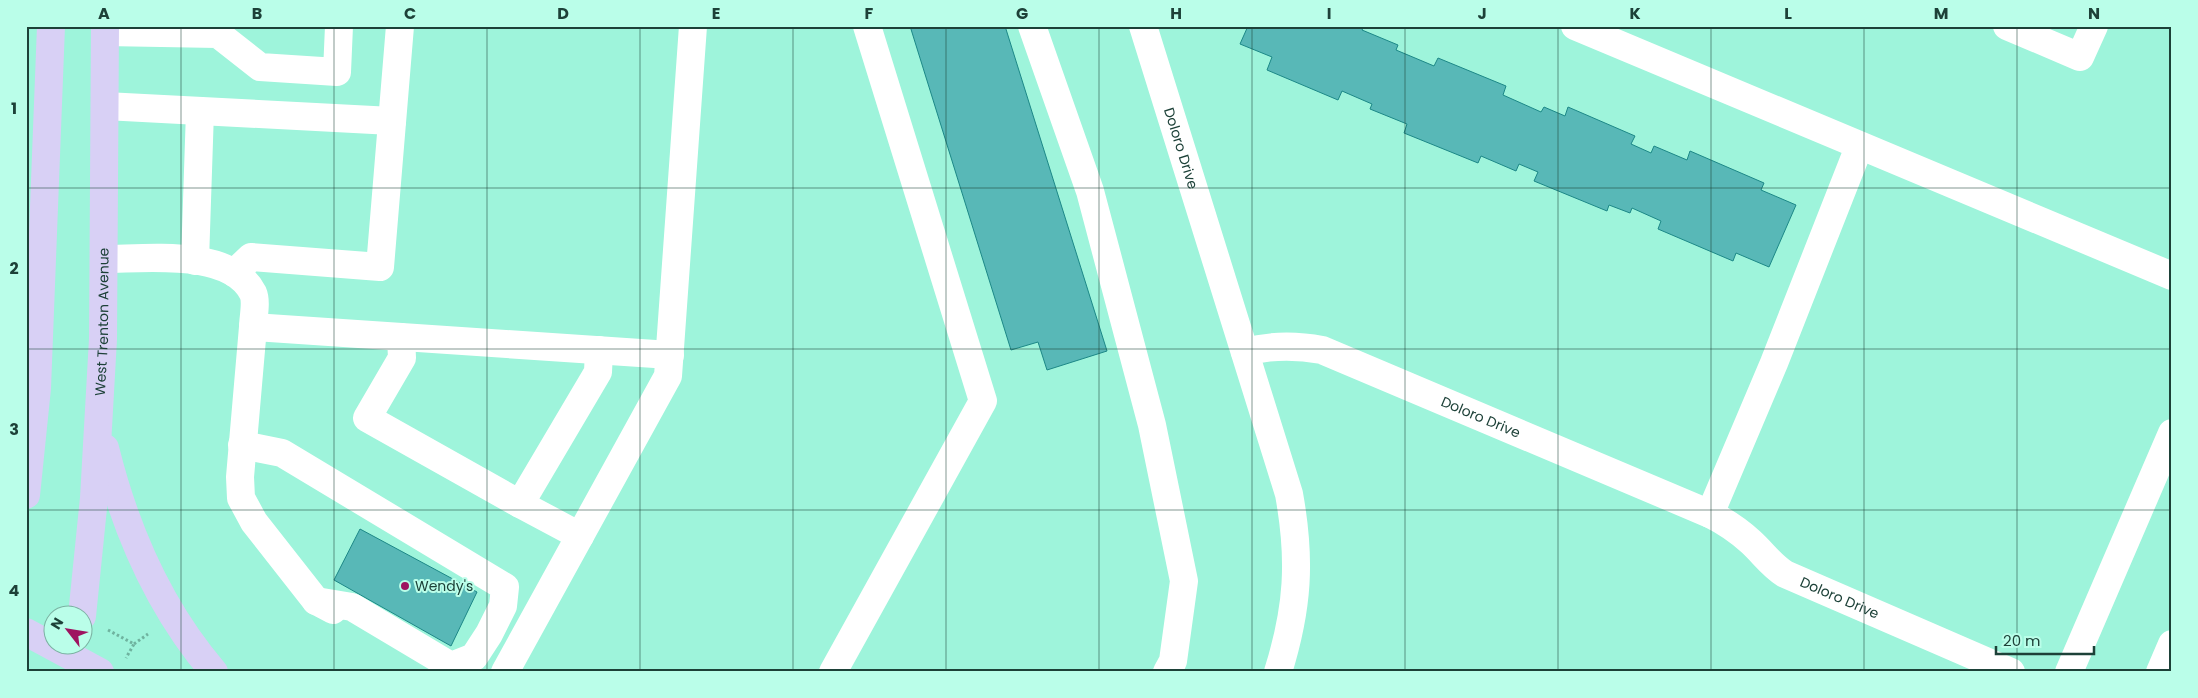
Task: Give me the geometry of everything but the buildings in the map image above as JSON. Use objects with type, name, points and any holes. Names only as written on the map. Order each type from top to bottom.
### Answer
[{"type":"main road","points":[[26,495],[37,388],[51,26]]},
{"type":"main road","name":"West Trenton Avenue","points":[[93,621],[94,498],[103,339],[105,29]]},
{"type":"main road","points":[[26,416],[37,388]]},
{"type":"main road","points":[[98,424],[115,489],[139,552],[171,612],[214,672]]},
{"type":"main road","points":[[26,632],[83,662]]},
{"type":"street","points":[[105,29],[218,30],[260,67],[337,72],[339,26]]},
{"type":"street","points":[[234,273],[251,257],[380,268],[400,26]]},
{"type":"street","points":[[505,672],[668,376],[670,321],[693,26]]},
{"type":"street","points":[[833,672],[983,401],[867,26]]},
{"type":"street","points":[[1032,26],[1090,190],[1152,425],[1184,581],[1173,661],[1167,672]]},
{"type":"street","name":"Doloro Drive","points":[[1143,26],[1245,352],[1266,346],[1291,346],[1322,350],[1710,514],[1752,543],[1772,566],[1786,574],[2011,672]]},
{"type":"street","points":[[1575,26],[1859,147],[2172,276]]},
{"type":"street","points":[[2007,26],[2080,57],[2094,26]]},
{"type":"street","points":[[105,106],[392,121]]},
{"type":"street","points":[[195,261],[200,111]]},
{"type":"street","points":[[1710,514],[1774,363],[1859,147]]},
{"type":"street","points":[[104,259],[170,258],[195,261],[215,264],[243,278],[254,295],[240,477],[241,498],[246,510],[316,602],[445,672]]},
{"type":"street","points":[[253,327],[670,355]]},
{"type":"street","points":[[401,337],[402,358],[367,418],[580,536]]},
{"type":"street","points":[[520,504],[598,372],[599,350]]},
{"type":"street","points":[[1245,352],[1289,494],[1295,527],[1297,576],[1292,624],[1278,672]]},
{"type":"street","points":[[2069,672],[2172,433]]},
{"type":"street","points":[[242,445],[282,453],[506,587],[503,606],[490,634],[474,657],[451,666],[352,607],[316,602]]},
{"type":"street","points":[[2160,672],[2172,644]]},
{"type":"path","points":[[93,621],[134,644],[126,659]]},
{"type":"place","name":"Wendy's","points":[[405,586]]}]
